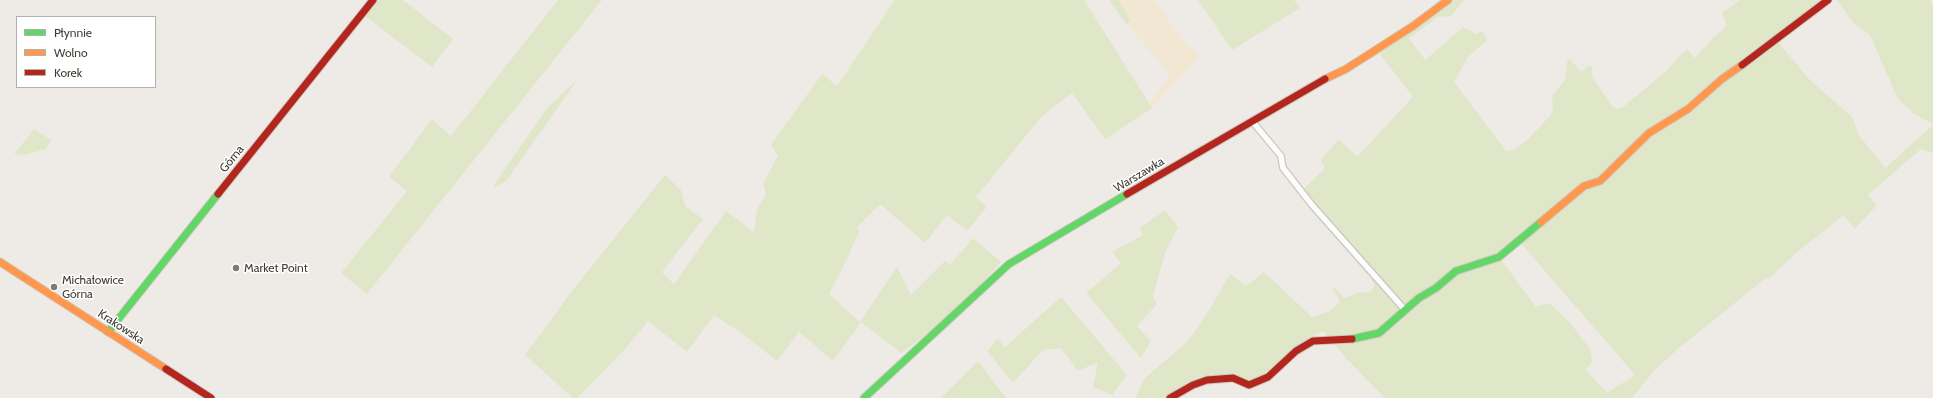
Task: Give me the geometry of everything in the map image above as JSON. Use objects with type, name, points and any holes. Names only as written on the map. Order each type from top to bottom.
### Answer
[{"type":"street","name":"Górna","points":[[108,332],[373,0]]},
{"type":"street","name":"Warszawka","points":[[864,398],[1009,264],[1310,87],[1346,69],[1413,26],[1448,0]]},
{"type":"street","points":[[1170,398],[1193,385],[1207,380],[1233,378],[1249,385],[1268,377],[1296,351],[1313,341],[1352,339],[1380,333],[1418,298],[1436,288],[1456,271],[1499,257],[1584,186],[1600,181],[1649,133],[1688,109],[1707,94],[1722,79],[1768,47],[1828,0]]},
{"type":"street","points":[[1252,121],[1281,156],[1283,168],[1312,205],[1405,310]]},
{"type":"street","name":"Krakowska","points":[[0,262],[211,398]]},
{"type":"green space","points":[[379,0],[403,0],[453,39],[432,67],[365,16]]},
{"type":"green space","points":[[558,0],[602,0],[367,294],[341,273],[407,191],[389,177],[432,119],[451,136]]},
{"type":"green space","points":[[895,0],[1084,0],[1152,108],[1105,139],[1072,93],[1042,116],[976,197],[987,207],[967,231],[947,215],[925,243],[880,204],[857,227],[859,232],[829,294],[860,322],[897,267],[911,295],[945,261],[950,265],[973,238],[1001,262],[978,288],[934,329],[901,353],[861,322],[833,361],[799,332],[777,361],[744,335],[714,315],[687,352],[648,321],[627,347],[577,398],[573,398],[525,355],[575,287],[665,175],[681,190],[685,206],[703,219],[662,272],[674,284],[726,211],[754,232],[757,210],[766,194],[763,183],[778,156],[771,145],[822,74],[837,86]]},
{"type":"green space","points":[[1109,0],[1119,0],[1131,22],[1127,25]]},
{"type":"green space","points":[[1198,0],[1294,0],[1300,8],[1232,50]]},
{"type":"green space","points":[[1452,0],[1464,0],[1451,16],[1438,17],[1409,38],[1425,60],[1463,27],[1476,34],[1482,31],[1487,40],[1468,57],[1454,82],[1506,151],[1514,150],[1526,141],[1551,115],[1553,107],[1552,96],[1565,80],[1567,62],[1570,59],[1581,72],[1590,65],[1592,67],[1592,77],[1613,107],[1618,109],[1622,108],[1663,74],[1687,49],[1695,58],[1714,37],[1727,26],[1722,13],[1740,0],[1829,0],[1778,42],[1809,79],[1852,117],[1859,135],[1885,168],[1933,125],[1933,153],[1921,149],[1868,195],[1877,205],[1855,229],[1843,216],[1796,253],[1769,279],[1767,277],[1679,348],[1654,371],[1632,398],[1385,398],[1345,357],[1323,331],[1316,334],[1251,383],[1234,375],[1205,376],[1167,398],[1135,398],[1145,378],[1189,340],[1211,307],[1230,274],[1246,286],[1264,272],[1312,317],[1330,311],[1340,302],[1333,289],[1334,287],[1344,298],[1358,293],[1369,292],[1375,286],[1369,275],[1371,270],[1303,190],[1325,168],[1321,160],[1339,139],[1357,157],[1413,97],[1380,54],[1338,76],[1407,32]],"holes":[[[1519,241],[1635,375],[1607,393],[1586,370],[1592,361],[1590,349],[1571,324],[1549,303],[1536,307],[1499,257]]]},
{"type":"green space","points":[[1837,0],[1929,0],[1933,5],[1933,124],[1914,114],[1898,99],[1870,35],[1855,25]]},
{"type":"green space","points":[[578,79],[506,181],[496,187],[494,185],[547,108]]},
{"type":"green space","points":[[34,129],[51,140],[46,149],[24,155],[14,154]]},
{"type":"green space","points":[[1165,210],[1178,227],[1165,253],[1153,296],[1157,304],[1137,326],[1151,341],[1141,358],[1086,293],[1121,263],[1112,252],[1143,235],[1140,228]]},
{"type":"green space","points":[[1061,297],[1127,375],[1112,395],[1093,387],[1098,362],[1078,371],[1061,348],[1043,350],[1013,383],[987,351],[998,339],[1005,347]]},
{"type":"green space","points":[[978,361],[1006,398],[941,398]]},
{"type":"sand","points":[[1119,0],[1155,0],[1184,42],[1200,55],[1152,108],[1149,103],[1170,74],[1127,25],[1131,21]]},
{"type":"traffic: fast","points":[[108,332],[218,194]]},
{"type":"traffic: fast","points":[[864,398],[1009,264],[1127,194]]},
{"type":"traffic: fast","points":[[1352,339],[1379,333],[1419,298],[1436,288],[1456,271],[1499,257],[1541,222]]},
{"type":"traffic: slow","points":[[1325,79],[1346,69],[1413,26],[1448,0]]},
{"type":"traffic: slow","points":[[1541,222],[1584,186],[1600,181],[1649,133],[1688,109],[1722,79],[1742,65]]},
{"type":"traffic: slow","points":[[0,262],[166,369]]},
{"type":"traffic: jam","points":[[218,194],[373,0]]},
{"type":"traffic: jam","points":[[1742,65],[1828,0]]},
{"type":"traffic: jam","points":[[1127,194],[1325,79]]},
{"type":"traffic: jam","points":[[1170,398],[1193,385],[1207,380],[1233,378],[1249,385],[1268,377],[1296,351],[1313,341],[1352,339]]},
{"type":"traffic: jam","points":[[166,369],[211,398]]},
{"type":"place","name":"Market Point","points":[[236,268]]},
{"type":"place","name":"Michałowice Górna","points":[[54,287]]}]
